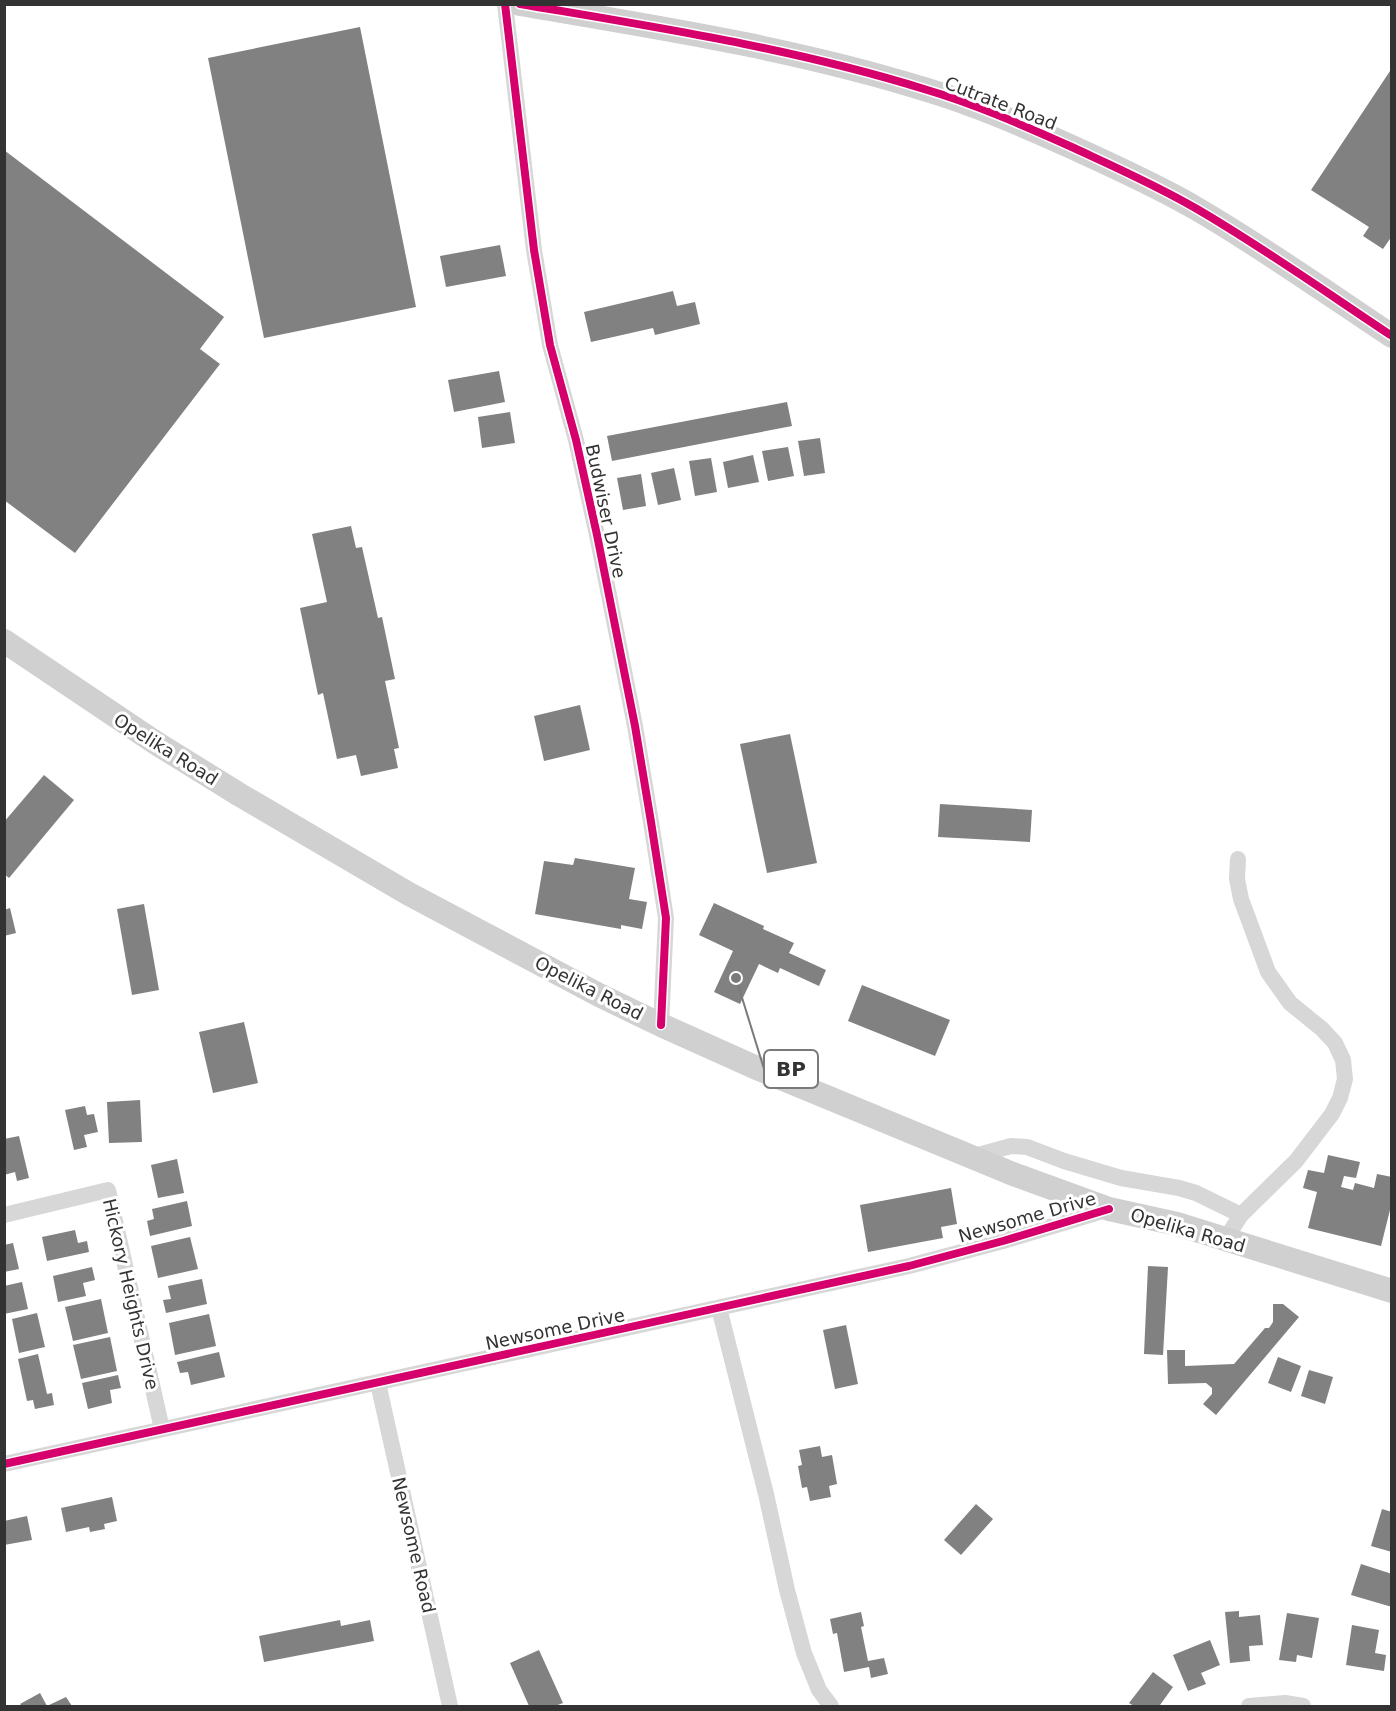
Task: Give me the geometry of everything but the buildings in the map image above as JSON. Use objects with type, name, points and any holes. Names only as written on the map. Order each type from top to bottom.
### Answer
[{"type":"main road","name":"Cutrate Road","points":[[520,4],[831,62],[926,89],[1019,123],[1109,164],[1196,208],[1279,260],[1392,336]]},
{"type":"main road","name":"Opelika Road","points":[[4,641],[156,743],[399,888],[661,1025],[759,1069],[971,1157],[1109,1209],[1177,1224],[1392,1291]]},
{"type":"street","name":"Budwiser Drive","points":[[505,4],[534,250],[550,345],[576,440],[635,726],[666,918],[661,1025]]},
{"type":"street","points":[[1225,1240],[1241,1215],[1296,1161],[1332,1114],[1341,1098],[1345,1079],[1343,1060],[1335,1043],[1322,1029],[1290,1004],[1268,972],[1241,899],[1237,879],[1238,859]]},
{"type":"street","points":[[971,1157],[1011,1146],[1027,1147],[1121,1178],[1197,1193],[1241,1215]]},
{"type":"street","name":"Hickory Heights Drive","points":[[4,1215],[108,1190],[162,1429]]},
{"type":"street","name":"Newsome Drive","points":[[4,1464],[909,1266],[1109,1209]]},
{"type":"street","points":[[719,1308],[801,1643],[819,1690],[831,1707]]},
{"type":"street","name":"Newsome Road","points":[[378,1383],[450,1707]]},
{"type":"street","points":[[1249,1707],[1285,1703],[1303,1707]]},
{"type":"cycle path","points":[[505,4],[534,250],[550,345],[576,440],[597,535],[635,726],[666,918],[661,1025]]},
{"type":"cycle path","points":[[520,4],[774,50],[874,75],[981,108],[1074,148],[1182,201],[1271,255],[1392,336]]},
{"type":"cycle path","points":[[4,1464],[909,1266],[1109,1209]]},
{"type":"place","name":"BP","points":[[736,978]]}]
